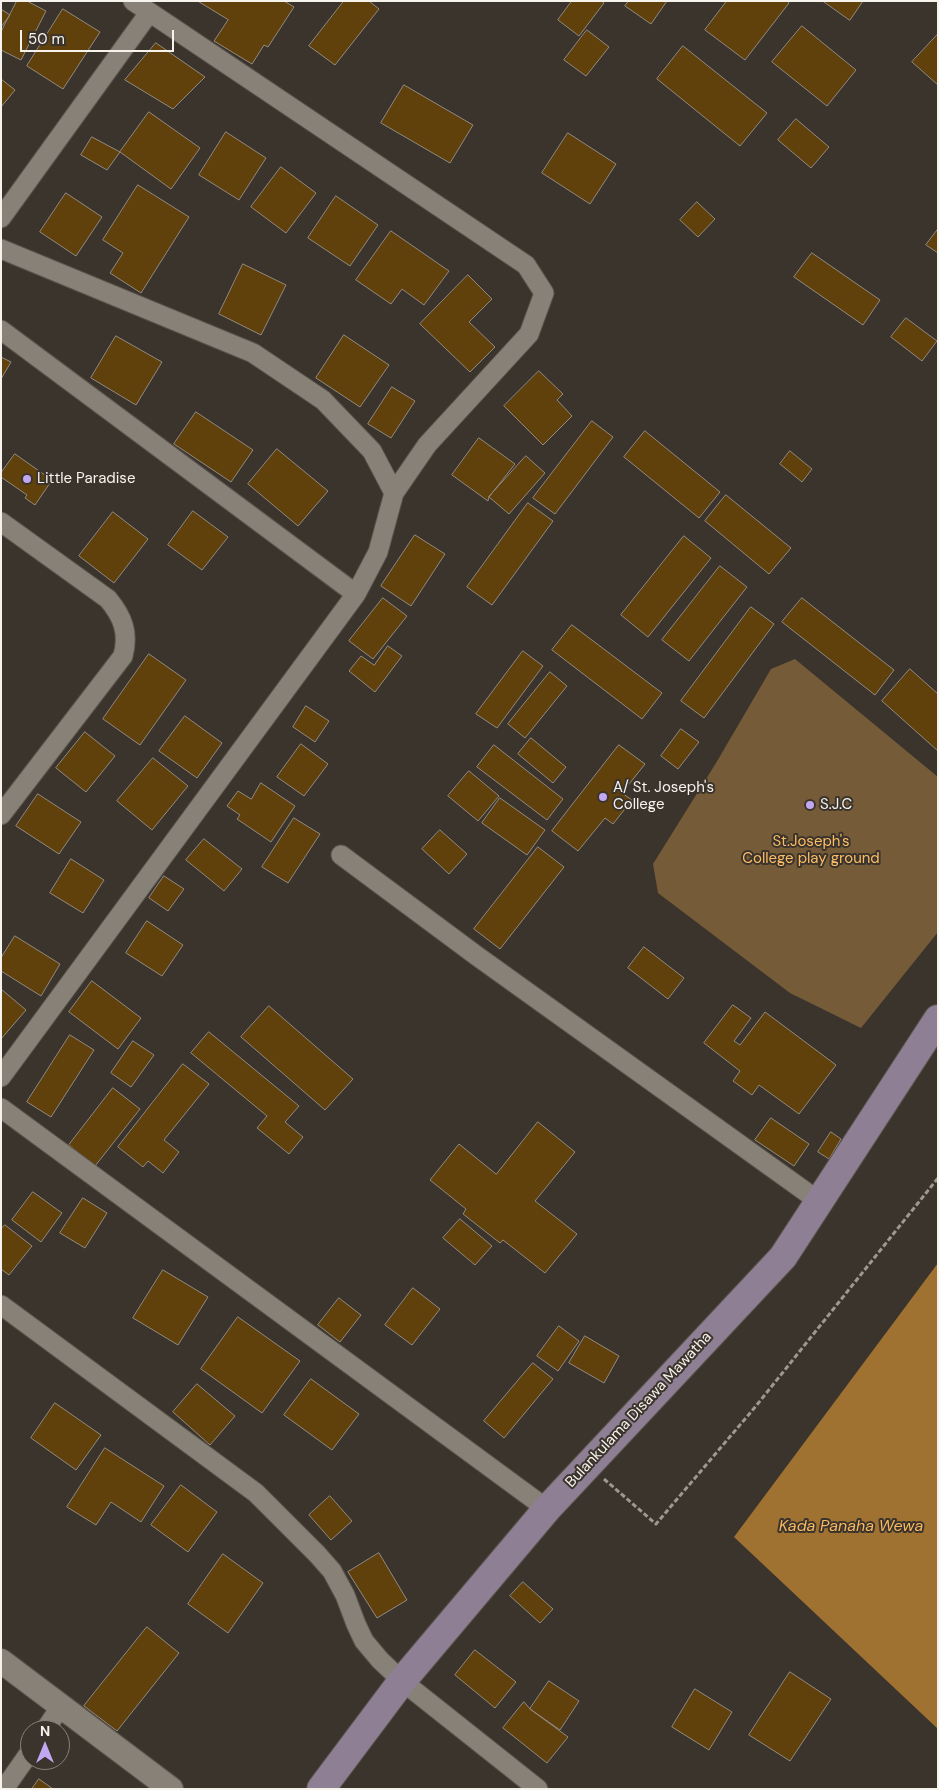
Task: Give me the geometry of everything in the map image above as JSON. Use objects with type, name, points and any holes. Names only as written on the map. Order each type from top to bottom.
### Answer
[{"type":"main road","name":"Bulankulama Disawa Mawatha","points":[[322,1789],[402,1681],[546,1509],[783,1257],[938,1019]]},
{"type":"street","points":[[1,1077],[356,594],[378,552],[394,493],[427,445],[529,334],[544,293],[526,266],[148,13],[134,1]]},
{"type":"street","points":[[1,218],[148,13]]},
{"type":"street","points":[[1,249],[253,353],[322,400],[372,451],[394,493]]},
{"type":"street","points":[[1,330],[356,594]]},
{"type":"street","points":[[1,522],[108,599],[118,611],[123,621],[126,646],[123,656],[1,815]]},
{"type":"street","points":[[341,855],[477,956],[820,1202]]},
{"type":"street","points":[[1,1108],[546,1509]]},
{"type":"street","points":[[1,1305],[256,1493],[332,1571],[346,1595],[364,1641],[380,1660],[402,1681],[538,1789]]},
{"type":"street","points":[[1,1661],[171,1789]]},
{"type":"street","points":[[52,1720],[61,1706]]},
{"type":"street","points":[[4,1789],[20,1766]]},
{"type":"path","points":[[588,1465],[656,1524],[756,1406],[938,1178]]},
{"type":"green space","name":"St.Joseph's College play ground","points":[[795,659],[938,777],[938,932],[861,1028],[790,993],[658,893],[653,864],[716,763],[771,669]]},
{"type":"water","name":"Kada Panaha Wewa","points":[[938,1263],[938,1729],[734,1537]]},
{"type":"building","points":[[17,1],[27,1],[46,11],[21,60],[1,50],[1,32]]},
{"type":"building","points":[[198,1],[284,1],[294,7],[268,47],[264,45],[252,64],[214,41],[228,20]]},
{"type":"building","points":[[344,1],[369,1],[379,9],[335,65],[309,46]]},
{"type":"building","points":[[572,1],[601,1],[604,3],[579,36],[558,20]]},
{"type":"building","points":[[629,1],[667,1],[651,24],[625,6]]},
{"type":"building","points":[[727,1],[788,1],[789,3],[745,60],[705,30]]},
{"type":"building","points":[[823,1],[863,1],[850,20]]},
{"type":"building","points":[[1,9],[10,15],[1,27]]},
{"type":"building","points":[[63,9],[100,32],[63,89],[27,66]]},
{"type":"building","points":[[802,26],[856,70],[827,106],[772,62]]},
{"type":"building","points":[[587,30],[609,47],[586,76],[564,60]]},
{"type":"building","points":[[938,34],[938,85],[912,62]]},
{"type":"building","points":[[156,43],[205,77],[173,109],[125,80]]},
{"type":"building","points":[[683,46],[767,113],[740,146],[657,79]]},
{"type":"building","points":[[1,79],[15,90],[1,107]]},
{"type":"building","points":[[404,85],[473,125],[450,163],[381,123]]},
{"type":"building","points":[[149,112],[200,148],[171,189],[120,152]]},
{"type":"building","points":[[796,119],[829,147],[811,168],[778,140]]},
{"type":"building","points":[[226,132],[266,158],[239,200],[199,175]]},
{"type":"building","points":[[568,133],[616,164],[590,204],[542,173]]},
{"type":"building","points":[[92,137],[120,152],[107,170],[81,155]]},
{"type":"building","points":[[281,167],[316,193],[286,233],[251,207]]},
{"type":"building","points":[[138,185],[189,217],[141,293],[110,273],[123,253],[103,240]]},
{"type":"building","points":[[66,193],[102,217],[76,256],[40,232]]},
{"type":"building","points":[[336,196],[378,225],[350,266],[308,238]]},
{"type":"building","points":[[697,202],[715,219],[698,237],[680,220]]},
{"type":"building","points":[[938,229],[938,253],[926,245]]},
{"type":"building","points":[[391,231],[449,271],[424,305],[402,289],[391,304],[356,280]]},
{"type":"building","points":[[812,253],[880,300],[863,325],[794,277]]},
{"type":"building","points":[[243,264],[286,285],[261,335],[219,314]]},
{"type":"building","points":[[468,275],[492,299],[469,322],[495,347],[470,372],[420,324]]},
{"type":"building","points":[[906,318],[937,341],[922,361],[891,337]]},
{"type":"building","points":[[344,335],[389,365],[360,407],[316,378]]},
{"type":"building","points":[[116,336],[162,362],[136,405],[91,378]]},
{"type":"building","points":[[1,357],[11,362],[1,379]]},
{"type":"building","points":[[539,371],[563,394],[557,400],[572,416],[543,445],[504,406]]},
{"type":"building","points":[[392,387],[415,401],[391,438],[368,424]]},
{"type":"building","points":[[196,412],[253,450],[231,482],[174,444]]},
{"type":"building","points":[[592,421],[613,437],[555,514],[533,498]]},
{"type":"building","points":[[645,431],[720,492],[699,518],[624,457]]},
{"type":"building","points":[[479,438],[515,464],[489,497],[488,501],[452,475]]},
{"type":"building","points":[[277,449],[328,491],[298,526],[248,484]]},
{"type":"building","points":[[790,451],[812,469],[802,482],[780,464]]},
{"type":"building","name":"Little Paradise","points":[[15,454],[52,480],[35,505],[25,498],[27,495],[1,477],[1,473]]},
{"type":"building","points":[[526,456],[545,473],[509,514],[489,497]]},
{"type":"building","points":[[726,495],[791,548],[769,574],[705,521]]},
{"type":"building","points":[[528,503],[553,521],[492,605],[467,587]]},
{"type":"building","points":[[193,511],[228,537],[202,570],[168,545]]},
{"type":"building","points":[[113,512],[148,539],[114,583],[79,556]]},
{"type":"building","points":[[415,535],[445,554],[411,606],[381,586]]},
{"type":"building","points":[[684,536],[711,558],[648,637],[621,615]]},
{"type":"building","points":[[720,566],[747,587],[689,661],[662,640]]},
{"type":"building","points":[[383,598],[407,616],[373,659],[349,641]]},
{"type":"building","points":[[802,598],[894,670],[875,695],[782,622]]},
{"type":"building","points":[[751,607],[774,624],[704,718],[681,701]]},
{"type":"building","points":[[572,625],[662,693],[642,719],[552,650]]},
{"type":"building","points":[[388,646],[402,656],[375,692],[349,671],[361,656],[374,665]]},
{"type":"building","points":[[523,651],[543,666],[497,728],[476,714]]},
{"type":"building","points":[[149,654],[186,680],[140,745],[103,719]]},
{"type":"building","points":[[910,669],[938,694],[938,751],[882,701]]},
{"type":"building","points":[[550,672],[567,686],[525,738],[508,724]]},
{"type":"building","points":[[306,706],[329,721],[315,742],[293,727]]},
{"type":"building","points":[[185,716],[222,743],[197,778],[159,751]]},
{"type":"building","points":[[681,729],[699,742],[678,769],[661,756]]},
{"type":"building","points":[[85,732],[115,756],[86,792],[56,768]]},
{"type":"building","points":[[531,738],[566,767],[553,783],[518,754]]},
{"type":"building","points":[[301,744],[328,764],[304,796],[277,777]]},
{"type":"building","points":[[494,745],[563,799],[547,820],[477,767]]},
{"type":"building","name":"A/ St. Joseph's College","points":[[619,745],[645,764],[622,793],[632,800],[613,824],[605,818],[578,851],[552,831]]},
{"type":"building","points":[[153,758],[188,786],[152,830],[117,801]]},
{"type":"building","points":[[469,771],[499,796],[478,821],[448,796]]},
{"type":"building","points":[[261,783],[295,806],[271,842],[237,819],[240,815],[227,806],[238,791],[251,799]]},
{"type":"building","points":[[38,794],[81,822],[59,854],[16,826]]},
{"type":"building","points":[[500,798],[545,830],[527,855],[482,823]]},
{"type":"building","points":[[294,818],[320,834],[288,883],[262,867]]},
{"type":"building","points":[[440,830],[467,854],[449,874],[422,849]]},
{"type":"building","points":[[204,839],[242,869],[224,891],[186,860]]},
{"type":"building","points":[[538,847],[564,867],[500,949],[474,929]]},
{"type":"building","points":[[71,859],[104,880],[83,913],[50,893]]},
{"type":"building","points":[[164,876],[184,889],[168,911],[149,898]]},
{"type":"building","points":[[147,921],[183,945],[162,976],[126,953]]},
{"type":"building","points":[[15,936],[60,964],[41,996],[1,971],[1,958]]},
{"type":"building","points":[[644,947],[684,978],[668,999],[628,968]]},
{"type":"building","points":[[92,981],[141,1018],[118,1049],[69,1012]]},
{"type":"building","points":[[1,989],[26,1010],[1,1039]]},
{"type":"building","points":[[733,1005],[751,1018],[734,1041],[740,1045],[765,1012],[836,1065],[799,1114],[759,1085],[752,1095],[733,1081],[740,1071],[704,1043]]},
{"type":"building","points":[[269,1006],[353,1079],[325,1110],[241,1037]]},
{"type":"building","points":[[209,1032],[299,1106],[285,1122],[303,1137],[289,1154],[257,1128],[267,1116],[191,1053]]},
{"type":"building","points":[[70,1035],[94,1050],[51,1117],[27,1102]]},
{"type":"building","points":[[133,1041],[154,1055],[131,1087],[111,1073]]},
{"type":"building","points":[[183,1064],[209,1084],[164,1140],[179,1152],[163,1173],[148,1161],[143,1167],[118,1147]]},
{"type":"building","points":[[113,1088],[140,1109],[95,1166],[69,1145]]},
{"type":"building","points":[[771,1118],[809,1144],[794,1166],[755,1140]]},
{"type":"building","points":[[538,1122],[575,1152],[535,1201],[577,1234],[545,1273],[503,1240],[500,1243],[463,1214],[466,1209],[430,1180],[459,1144],[496,1174]]},
{"type":"building","points":[[831,1132],[841,1139],[829,1159],[818,1152]]},
{"type":"building","points":[[33,1192],[62,1213],[41,1242],[12,1220]]},
{"type":"building","points":[[83,1198],[107,1213],[85,1248],[60,1233]]},
{"type":"building","points":[[460,1219],[492,1246],[475,1265],[443,1238]]},
{"type":"building","points":[[5,1225],[32,1246],[9,1275],[1,1269],[1,1229]]},
{"type":"building","points":[[163,1270],[208,1297],[178,1345],[133,1318]]},
{"type":"building","points":[[413,1288],[440,1309],[412,1345],[385,1325]]},
{"type":"building","points":[[339,1298],[361,1315],[340,1342],[318,1325]]},
{"type":"building","points":[[238,1317],[300,1361],[262,1413],[201,1369]]},
{"type":"building","points":[[559,1326],[579,1341],[558,1371],[537,1356]]},
{"type":"building","points":[[585,1336],[619,1356],[604,1383],[569,1363]]},
{"type":"building","points":[[533,1363],[553,1379],[504,1438],[484,1421]]},
{"type":"building","points":[[311,1379],[359,1414],[332,1450],[284,1415]]},
{"type":"building","points":[[197,1384],[235,1416],[210,1445],[173,1412]]},
{"type":"building","points":[[55,1403],[101,1435],[76,1470],[31,1438]]},
{"type":"building","points":[[105,1448],[164,1486],[141,1522],[111,1502],[96,1525],[67,1507]]},
{"type":"building","points":[[181,1485],[217,1512],[188,1552],[151,1525]]},
{"type":"building","points":[[330,1496],[352,1521],[331,1540],[309,1515]]},
{"type":"building","points":[[379,1553],[407,1600],[377,1618],[348,1572]]},
{"type":"building","points":[[223,1554],[263,1583],[228,1633],[188,1604]]},
{"type":"building","points":[[523,1582],[553,1609],[540,1623],[510,1596]]},
{"type":"building","points":[[147,1627],[179,1653],[117,1731],[84,1706]]},
{"type":"building","points":[[475,1650],[516,1682],[495,1708],[455,1675]]},
{"type":"building","points":[[790,1672],[831,1699],[790,1761],[749,1735]]},
{"type":"building","points":[[549,1681],[579,1701],[560,1730],[530,1709]]},
{"type":"building","points":[[695,1689],[732,1712],[709,1750],[672,1727]]},
{"type":"building","points":[[524,1702],[530,1709],[568,1737],[547,1763],[503,1728]]},
{"type":"building","points":[[39,1779],[53,1789],[32,1789]]},
{"type":"place","name":"Little Paradise","points":[[27,479]]},
{"type":"place","name":"A/ St. Joseph's College","points":[[603,797]]},
{"type":"place","name":"S.J.C","points":[[810,805]]}]
